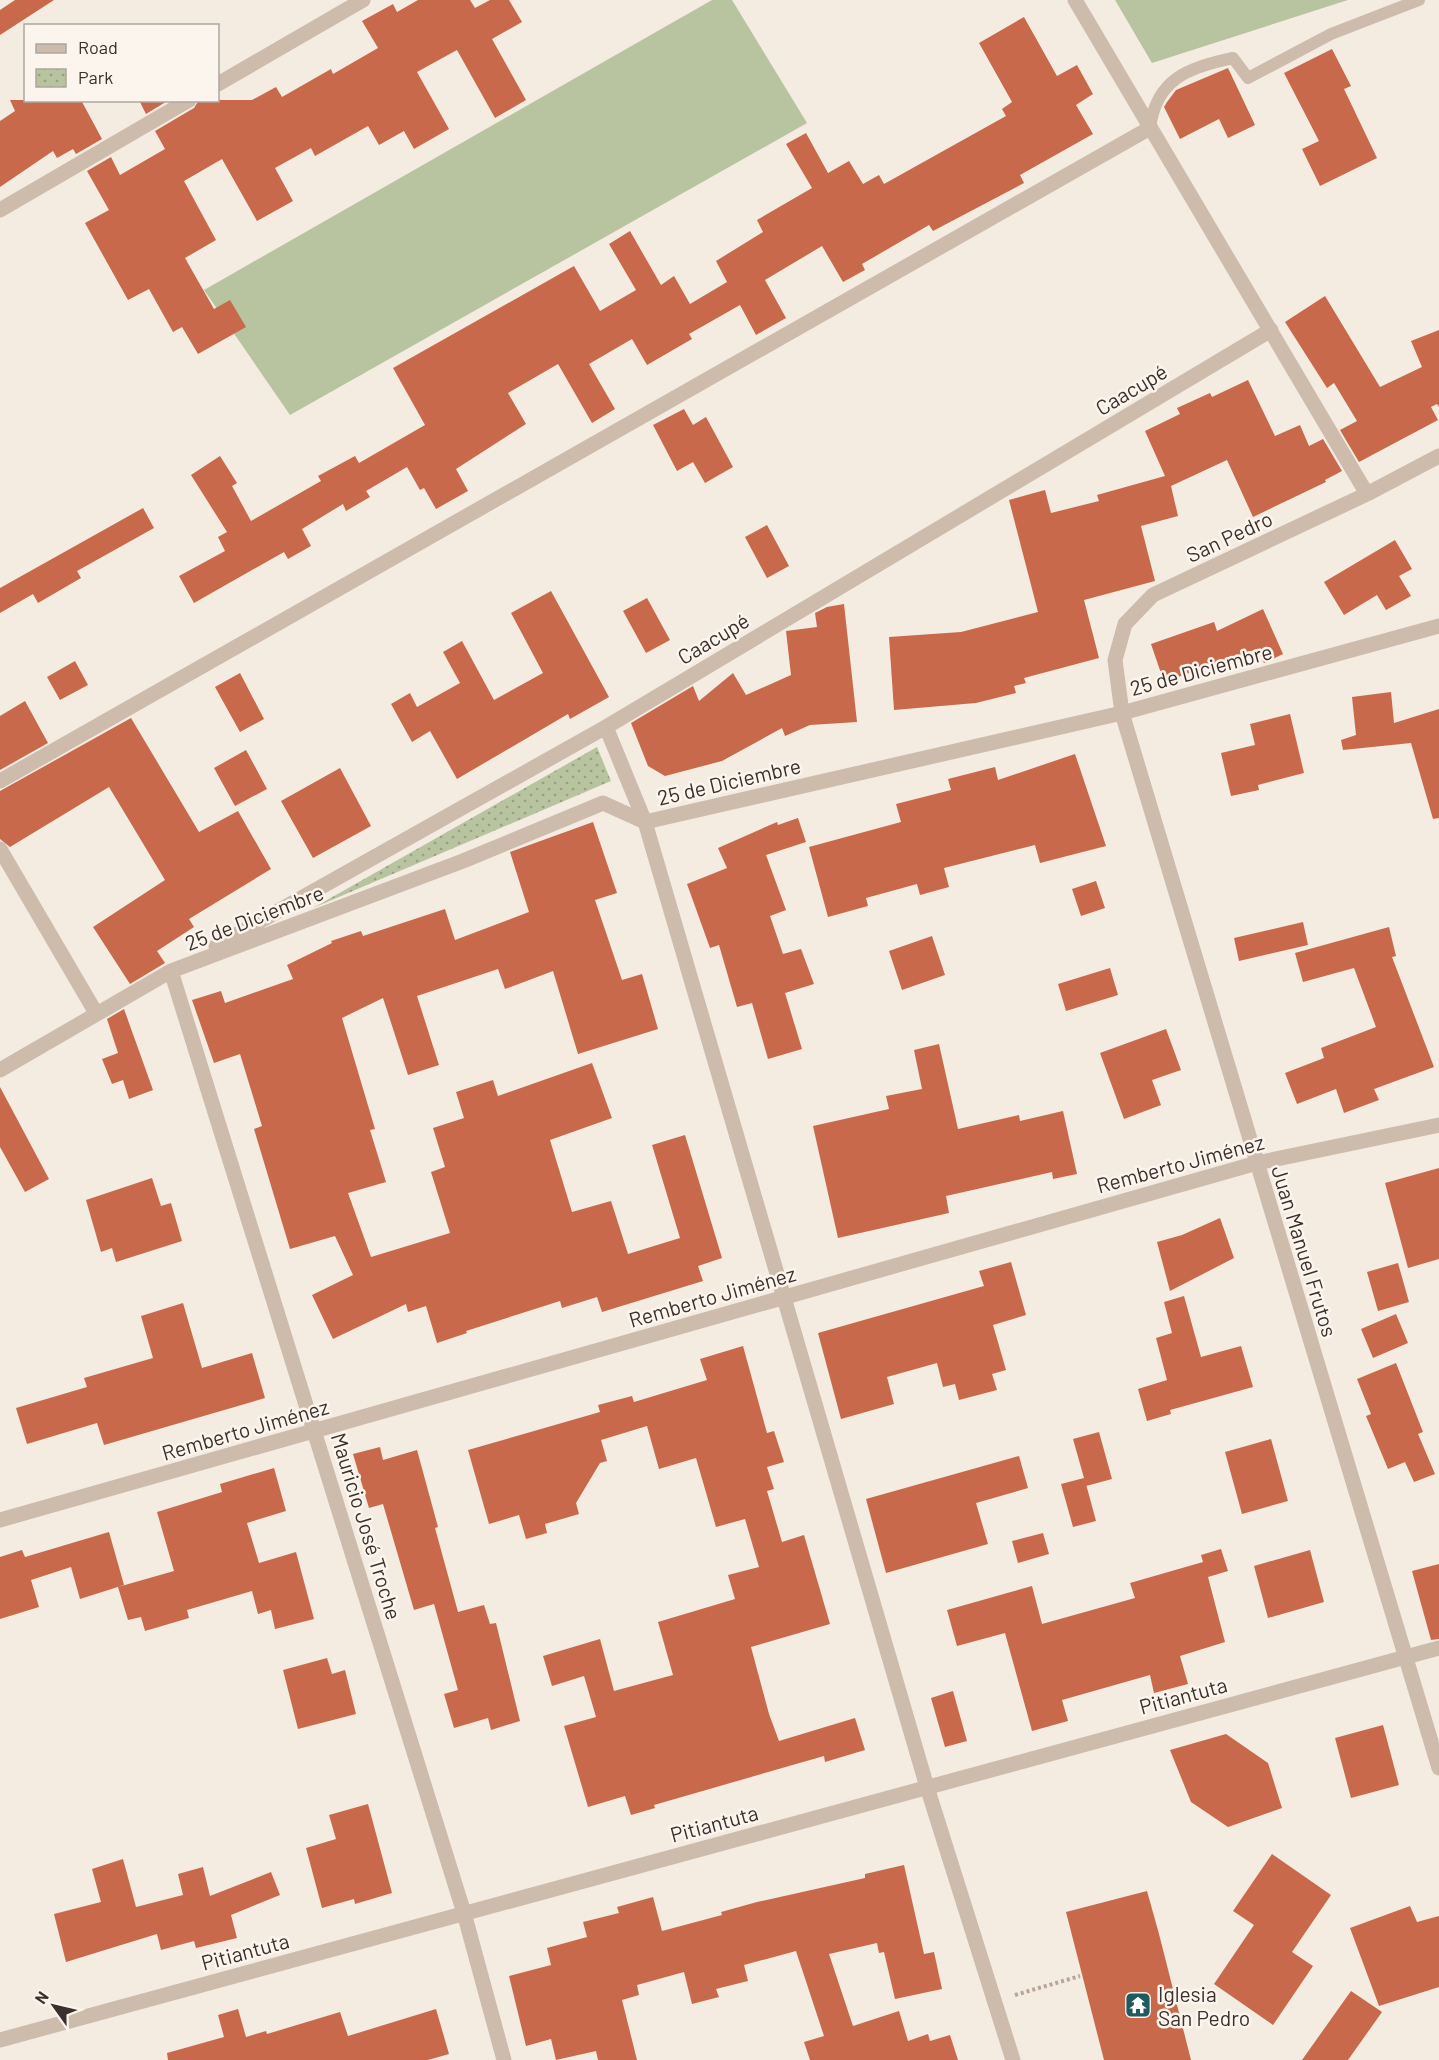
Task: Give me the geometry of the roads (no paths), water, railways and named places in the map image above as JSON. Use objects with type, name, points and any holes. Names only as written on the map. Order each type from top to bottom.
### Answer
[{"type":"street","points":[[219,83],[363,0]]},
{"type":"street","points":[[1074,0],[1367,494]]},
{"type":"street","points":[[0,210],[186,102]]},
{"type":"street","points":[[0,781],[1150,128]]},
{"type":"street","name":"Caacupé","points":[[171,971],[606,727],[1270,330]]},
{"type":"street","name":"San Pedro","points":[[1122,712],[1115,660],[1125,624],[1153,595],[1367,494],[1439,456]]},
{"type":"street","name":"25 de Diciembre","points":[[0,1070],[171,971],[463,861],[603,803],[645,822],[1122,712],[1439,626]]},
{"type":"street","name":"Juan Manuel Frutos","points":[[1122,712],[1439,1768]]},
{"type":"street","points":[[606,727],[645,822],[927,1787],[1012,2060]]},
{"type":"street","points":[[0,849],[96,1013]]},
{"type":"street","name":"Mauricio José Troche","points":[[171,971],[464,1912],[504,2060]]},
{"type":"street","name":"Remberto Jiménez","points":[[0,1520],[1257,1162],[1439,1125]]},
{"type":"street","name":"Pitiantuta","points":[[0,2040],[1439,1648]]},
{"type":"lane","points":[[1150,128],[1153,106],[1168,83],[1203,64],[1233,58],[1248,78],[1331,34],[1419,0]]},
{"type":"place","name":"Iglesia San Pedro","points":[[1138,2005]]}]
